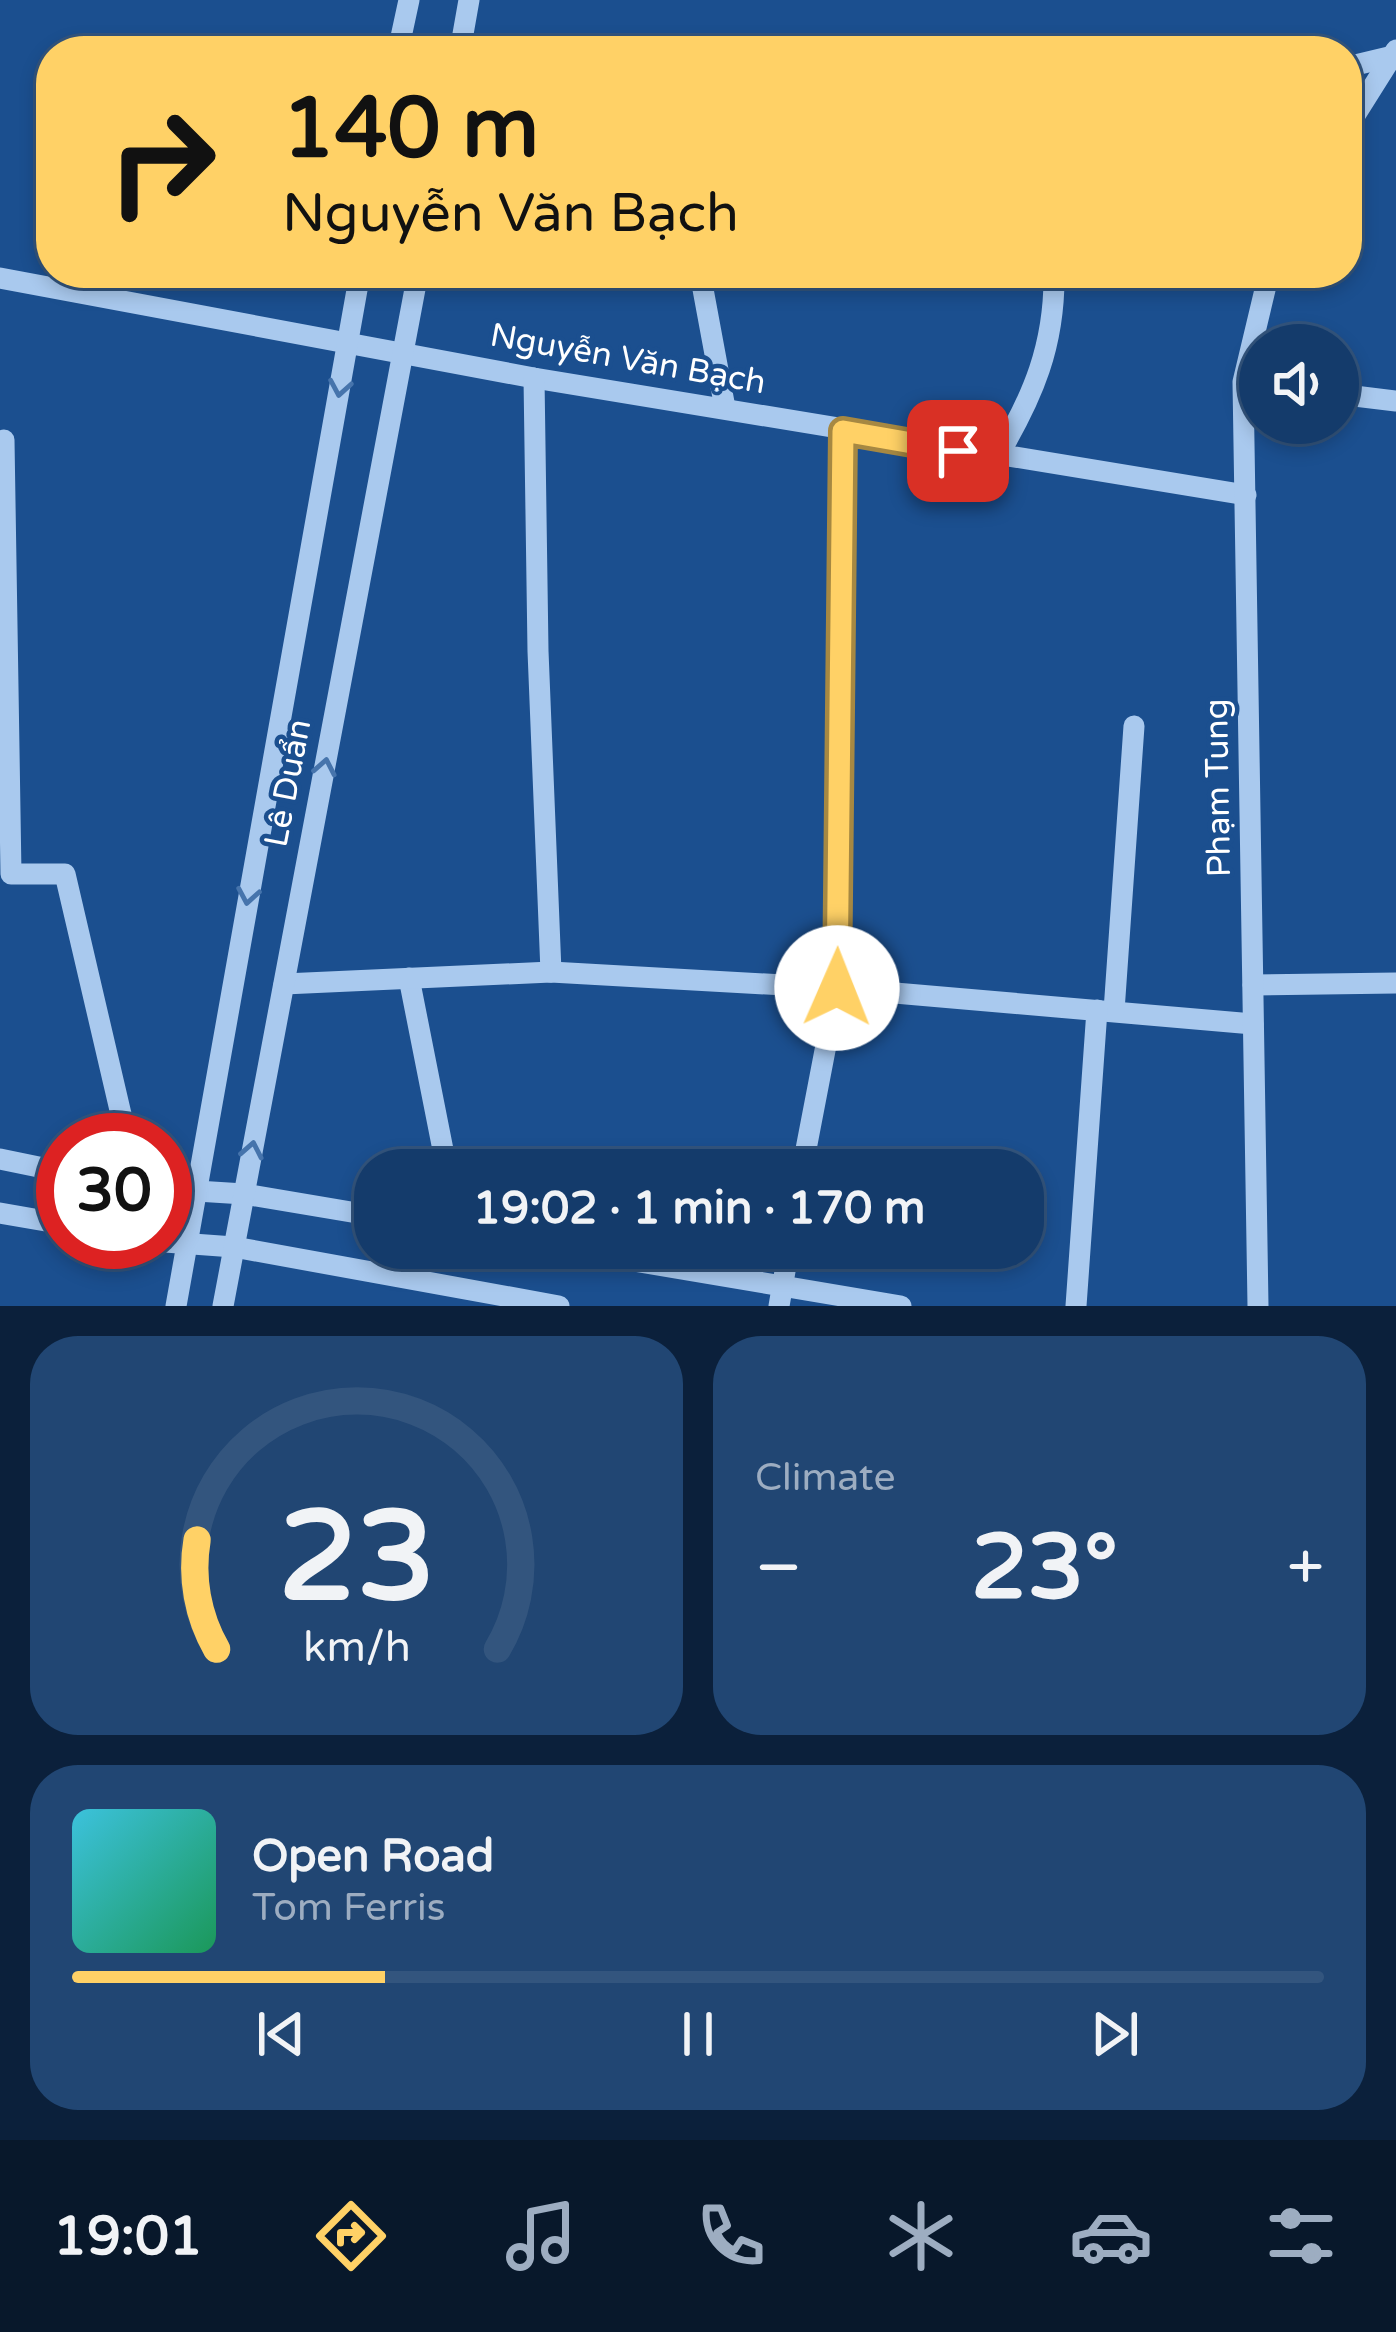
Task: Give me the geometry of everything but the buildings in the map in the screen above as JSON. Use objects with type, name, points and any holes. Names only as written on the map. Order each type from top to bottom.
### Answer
[{"type":"street","points":[[401,36],[409,0]]},
{"type":"street","points":[[463,36],[469,0]]},
{"type":"street","points":[[1362,63],[1395,53]]},
{"type":"street","points":[[1362,105],[1395,53]]},
{"type":"street","name":"Nguyễn Văn Bạch","points":[[0,278],[36,284]]},
{"type":"street","name":"Nguyễn Văn Bạch","points":[[55,288],[534,378],[1246,495]]},
{"type":"street","name":"Lê Duẩn","points":[[192,1219],[358,288]]},
{"type":"street","name":"Lê Duẩn","points":[[223,1306],[415,288]]},
{"type":"street","points":[[703,288],[725,408]]},
{"type":"street","points":[[997,457],[1031,401],[1046,360],[1053,288]]},
{"type":"street","name":"Phạm Tung","points":[[1261,324],[1267,288]]},
{"type":"street","points":[[534,378],[538,650],[551,972]]},
{"type":"street","points":[[1359,396],[1396,400]]},
{"type":"street","points":[[806,1149],[837,988],[843,431]]},
{"type":"street","points":[[4,440],[11,874],[64,874],[121,1113]]},
{"type":"street","name":"Phạm Tung","points":[[1248,444],[1258,1306]]},
{"type":"street","points":[[1076,1306],[1134,726]]},
{"type":"street","points":[[284,984],[551,972],[837,988],[1253,1024]]},
{"type":"street","points":[[409,978],[442,1149]]},
{"type":"street","points":[[1253,986],[1396,983]]},
{"type":"street","points":[[0,1159],[36,1166]]},
{"type":"street","points":[[192,1192],[244,1194],[354,1212]]},
{"type":"street","points":[[0,1213],[36,1219]]},
{"type":"street","points":[[192,1246],[234,1246],[472,1300],[560,1306]]},
{"type":"street","name":"Lê Duẩn","points":[[176,1306],[184,1269]]},
{"type":"street","points":[[653,1269],[780,1297],[901,1306]]},
{"type":"route","points":[[837,988],[843,431],[958,451]]}]
